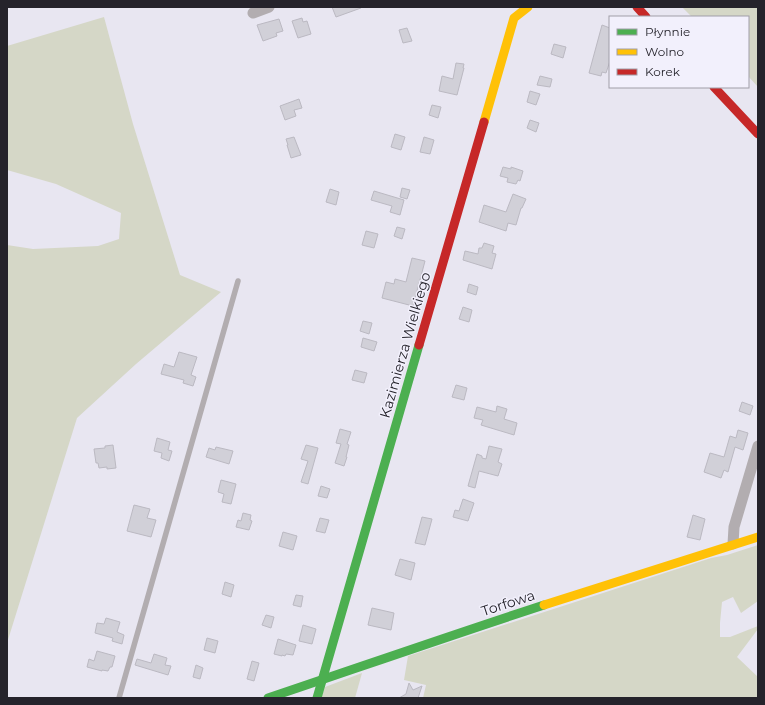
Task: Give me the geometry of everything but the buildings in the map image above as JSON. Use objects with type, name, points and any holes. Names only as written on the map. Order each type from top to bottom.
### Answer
[{"type":"street","points":[[253,13],[269,7]]},
{"type":"street","name":"Kazimierza Wielkiego","points":[[317,698],[514,18],[528,7]]},
{"type":"street","points":[[636,7],[645,16]]},
{"type":"street","points":[[715,88],[758,134]]},
{"type":"street","points":[[733,544],[734,527],[758,446]]},
{"type":"street","name":"Torfowa","points":[[268,698],[479,627],[758,537]]},
{"type":"lane","points":[[120,698],[238,281]]},
{"type":"green space","points":[[682,7],[758,7],[758,87],[749,77],[749,16],[691,16]]},
{"type":"green space","points":[[104,17],[133,124],[180,275],[221,292],[136,364],[77,418],[7,643],[7,245],[33,249],[98,246],[119,239],[121,213],[56,184],[7,170],[7,46]]},
{"type":"green space","points":[[758,545],[758,601],[741,613],[733,597],[722,602],[720,637],[730,637],[758,626],[758,629],[737,657],[758,677],[758,698],[423,698],[426,685],[404,680],[408,656],[711,558],[727,555]]},
{"type":"green space","points":[[362,673],[355,698],[321,698],[325,687]]},
{"type":"traffic: fast","points":[[317,698],[419,345]]},
{"type":"traffic: fast","points":[[268,698],[544,605]]},
{"type":"traffic: slow","points":[[484,122],[514,18],[528,7]]},
{"type":"traffic: slow","points":[[544,605],[758,537]]},
{"type":"traffic: jam","points":[[637,7],[645,16]]},
{"type":"traffic: jam","points":[[715,88],[758,134]]},
{"type":"traffic: jam","points":[[419,345],[484,122]]}]
